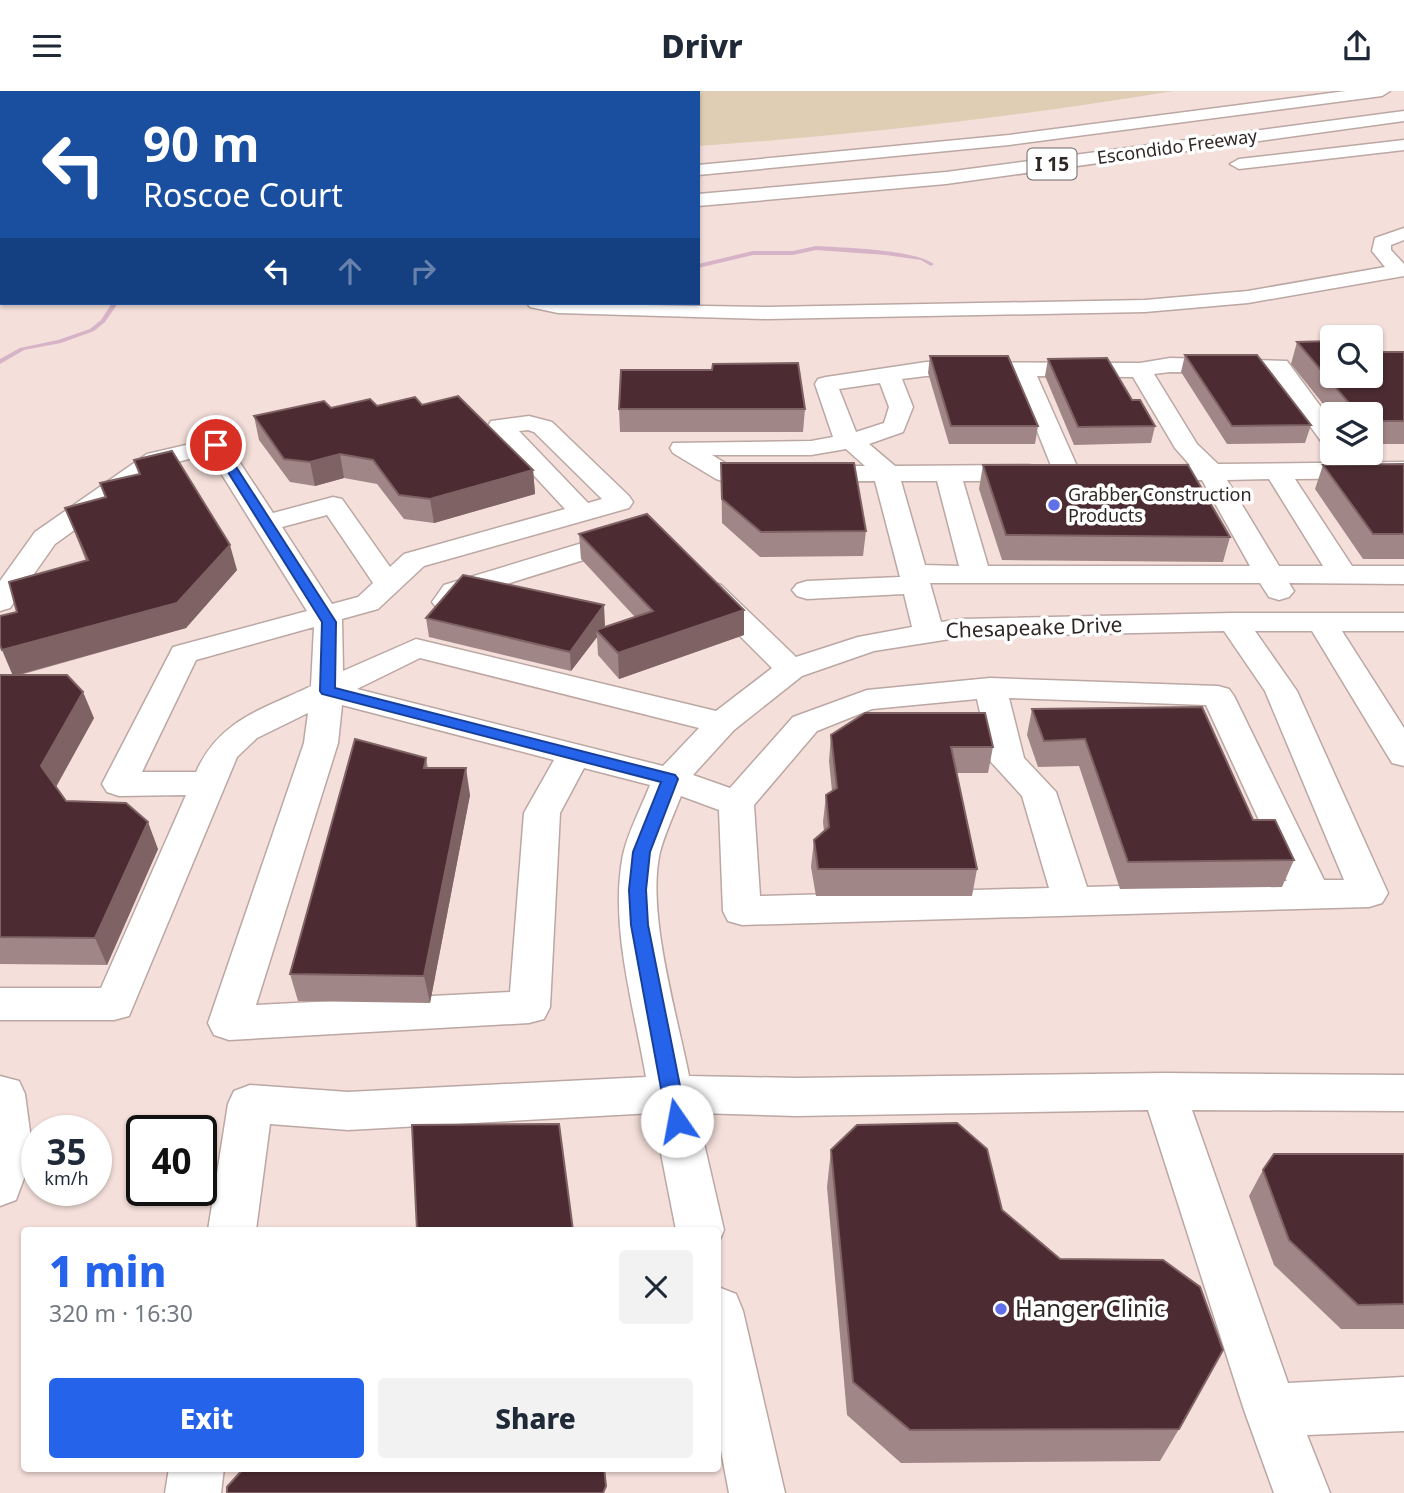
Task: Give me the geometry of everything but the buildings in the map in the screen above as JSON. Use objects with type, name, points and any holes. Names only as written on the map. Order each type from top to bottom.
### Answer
[{"type":"highway","points":[[700,153],[1010,125],[1312,91]]},
{"type":"highway","name":"Escondido Freeway","points":[[700,170],[1009,140],[1382,91]]},
{"type":"highway","points":[[1143,170],[1209,160],[1404,118]]},
{"type":"highway","name":"Escondido Freeway","points":[[700,199],[946,178],[1404,118]]},
{"type":"highway","points":[[1010,125],[1036,119]]},
{"type":"highway","points":[[1224,166],[1404,145]]},
{"type":"street","points":[[1401,270],[1381,251],[1382,242],[1404,234]]},
{"type":"street","points":[[548,305],[746,313],[1145,306],[1248,297],[1401,270]]},
{"type":"street","points":[[929,633],[886,470],[842,433],[825,384],[926,369],[1140,370],[1170,365],[1279,366],[1320,422]]},
{"type":"street","points":[[1023,369],[1067,473]]},
{"type":"street","points":[[1140,370],[1188,449],[1209,470],[1270,574],[1309,621],[1404,755]]},
{"type":"street","points":[[888,375],[901,407],[894,427],[853,442],[811,448],[682,448],[725,474],[1094,473]]},
{"type":"street","points":[[0,602],[45,538],[156,459],[216,445],[329,622],[327,691],[321,743],[229,1023],[528,1007],[542,813],[574,755]]},
{"type":"street","points":[[1121,473],[1276,470],[1320,464]]},
{"type":"street","points":[[1373,465],[1404,470]]},
{"type":"street","points":[[1276,470],[1343,575]]},
{"type":"street","points":[[948,474],[976,574]]},
{"type":"street","points":[[266,523],[333,505],[388,584]]},
{"type":"street","points":[[209,783],[119,784],[184,654],[368,603],[414,560],[583,513]]},
{"type":"street","points":[[0,1004],[114,1004],[222,752],[245,731],[416,648],[454,591],[649,530]]},
{"type":"street","points":[[687,567],[792,669]]},
{"type":"street","points":[[807,590],[976,574],[1404,575]]},
{"type":"street","points":[[1233,622],[1281,691],[1368,893],[742,911],[737,803],[805,724],[867,700],[990,688],[1218,696],[1312,894]]},
{"type":"street","name":"Chesapeake Drive","points":[[699,1227],[639,925],[637,890],[642,852],[670,779],[722,723],[792,669],[869,643],[929,633],[963,628],[1233,622],[1404,622]]},
{"type":"street","points":[[416,648],[722,723]]},
{"type":"street","points":[[990,688],[1008,762],[1038,792],[1072,901]]},
{"type":"street","points":[[327,691],[670,779],[737,803]]},
{"type":"street","points":[[1164,1091],[1270,1410],[1302,1493]]},
{"type":"street","points":[[232,1227],[250,1104],[348,1111],[671,1094],[796,1097],[1164,1091],[1404,1093]]},
{"type":"street","points":[[0,1094],[3,1094],[10,1154],[0,1185]]},
{"type":"street","points":[[721,1325],[757,1493]]},
{"type":"street","points":[[1270,1410],[1404,1404]]},
{"type":"street","points":[[193,1493],[196,1472]]},
{"type":"shaded area","points":[[700,91],[1174,91],[937,124],[700,146]]},
{"type":"waterway","points":[[700,266],[753,253],[793,253],[816,248],[886,253],[922,259],[931,264]]},
{"type":"waterway","points":[[0,362],[22,349],[59,342],[92,330],[103,321],[114,305]]},
{"type":"place","name":"Grabber Construction Products","points":[[1054,505]]},
{"type":"place","name":"Hanger Clinic","points":[[1001,1309]]},
{"type":"route","points":[[216,445],[329,622],[327,691],[670,779],[642,852],[637,890],[639,925],[677,1121]]}]
